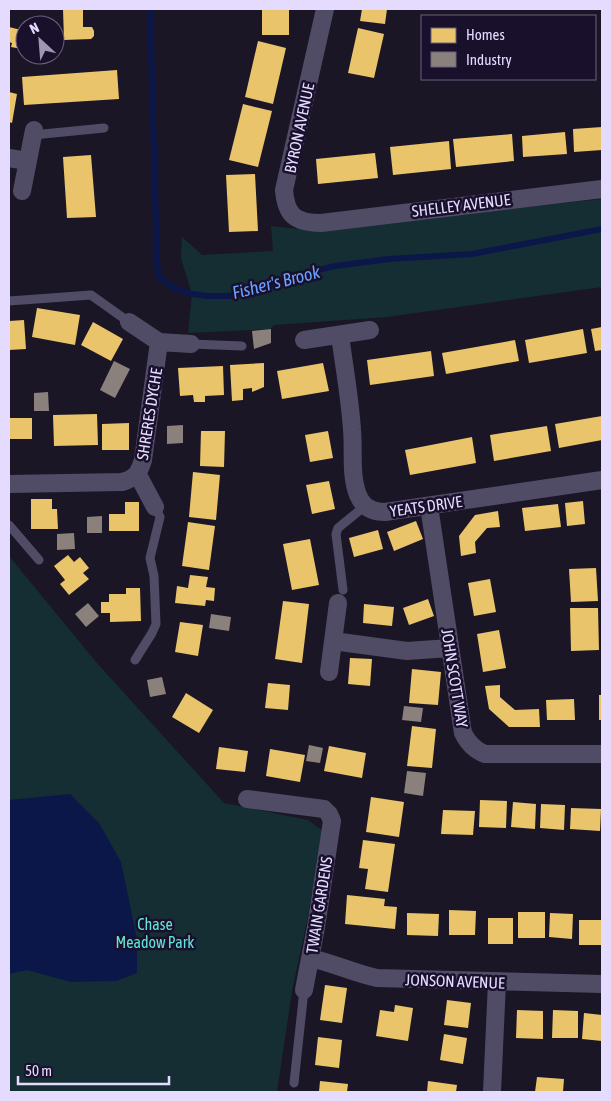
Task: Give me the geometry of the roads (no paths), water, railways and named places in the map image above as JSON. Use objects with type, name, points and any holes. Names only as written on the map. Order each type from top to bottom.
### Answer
[{"type":"street","name":"BYRON AVENUE","points":[[321,223],[309,223],[292,215],[286,208],[284,190],[325,9]]},
{"type":"street","points":[[22,191],[34,133]]},
{"type":"street","points":[[9,158],[27,161]]},
{"type":"street","name":"SHELLEY AVENUE","points":[[321,223],[602,189]]},
{"type":"street","points":[[129,322],[159,342],[191,344]]},
{"type":"street","points":[[304,340],[370,330]]},
{"type":"street","name":"YEATS DRIVE","points":[[340,334],[352,431],[352,458],[356,485],[359,497],[366,506],[374,511],[385,512],[602,480]]},
{"type":"street","name":"SHRERES DYCHE","points":[[9,484],[122,482],[138,475],[143,460],[159,342]]},
{"type":"street","points":[[138,475],[155,507]]},
{"type":"street","name":"JOHN SCOTT WAY","points":[[429,506],[463,733],[467,741],[477,751],[485,754],[602,754]]},
{"type":"street","points":[[329,672],[340,597]]},
{"type":"street","points":[[333,641],[407,651],[450,648]]},
{"type":"street","name":"TWAIN GARDENS","points":[[247,799],[324,809],[332,821],[304,990]]},
{"type":"street","name":"JONSON AVENUE","points":[[310,958],[329,962],[364,976],[377,978],[602,984]]},
{"type":"street","points":[[492,1092],[496,982]]},
{"type":"lane","points":[[34,133],[104,128]]},
{"type":"lane","points":[[9,300],[91,294],[129,322]]},
{"type":"lane","points":[[191,344],[242,346]]},
{"type":"lane","points":[[340,597],[336,534],[338,528],[366,506]]},
{"type":"lane","points":[[135,660],[156,624],[154,576],[150,558],[160,517],[155,507]]},
{"type":"lane","points":[[9,525],[38,560]]},
{"type":"lane","points":[[294,1083],[304,990]]},
{"type":"waterway","name":"Fisher's Brook","points":[[150,9],[157,263],[159,277],[174,288],[192,294],[230,296],[286,282],[306,273],[335,266],[389,259],[472,254],[602,229]]},
{"type":"park label","name":"Chase Meadow Park","points":[[155,933]]}]
